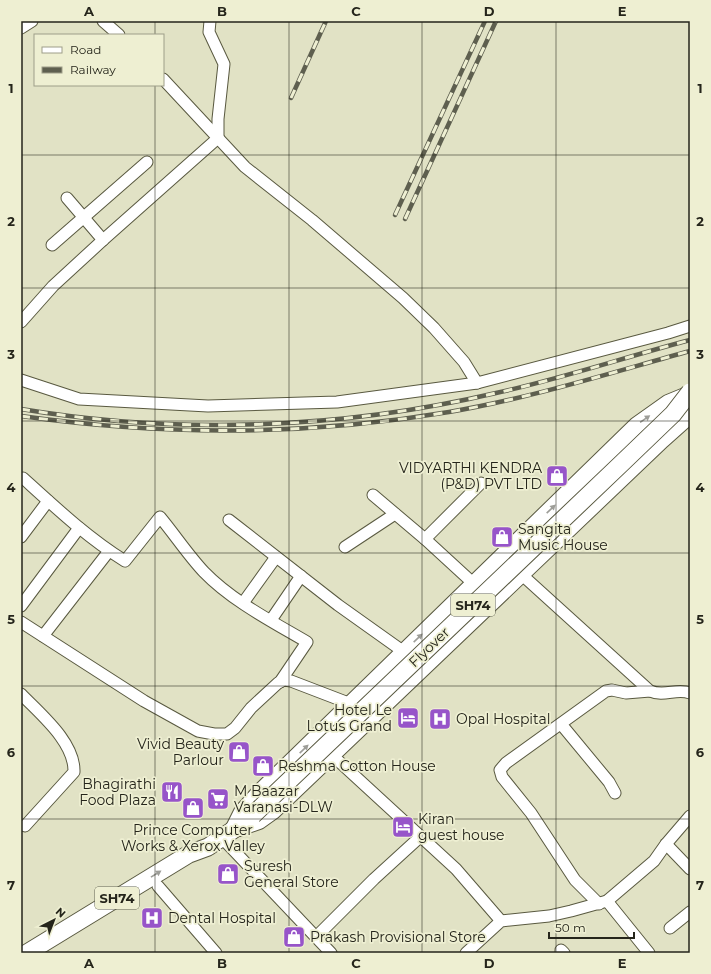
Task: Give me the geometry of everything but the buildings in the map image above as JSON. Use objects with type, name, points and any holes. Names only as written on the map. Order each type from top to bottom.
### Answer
[{"type":"main road","name":"Flyover","points":[[221,839],[253,815],[673,414],[690,393]]},
{"type":"main road","name":"SH74","points":[[48,953],[198,862],[221,839]]},
{"type":"main road","name":"SH74","points":[[27,953],[188,854],[221,839]]},
{"type":"street","points":[[21,28],[32,21]]},
{"type":"street","points":[[103,21],[118,34]]},
{"type":"street","points":[[21,322],[53,286],[218,138],[218,119],[224,64],[209,32],[210,21]]},
{"type":"street","points":[[164,79],[245,167],[312,220],[403,298],[434,328],[464,362],[477,384]]},
{"type":"street","points":[[52,245],[147,162]]},
{"type":"street","points":[[67,198],[103,240]]},
{"type":"street","points":[[21,380],[79,399],[208,406],[337,402],[477,384],[668,334],[690,326]]},
{"type":"street","points":[[221,839],[259,793],[637,424],[668,403],[690,393]]},
{"type":"street","points":[[221,839],[259,821],[273,811],[690,415]]},
{"type":"street","points":[[21,622],[151,704],[198,731],[214,734],[227,734],[235,728],[251,708],[280,682],[307,642],[243,603],[204,572],[160,517],[125,561],[109,551],[79,528],[23,478]]},
{"type":"street","points":[[425,539],[481,483]]},
{"type":"street","points":[[373,495],[425,539],[474,584]]},
{"type":"street","points":[[22,533],[48,501]]},
{"type":"street","points":[[346,547],[395,514]]},
{"type":"street","points":[[229,520],[338,605],[404,652]]},
{"type":"street","points":[[21,606],[79,528]]},
{"type":"street","points":[[43,636],[109,551]]},
{"type":"street","points":[[243,603],[276,557]]},
{"type":"street","points":[[521,574],[650,691]]},
{"type":"street","points":[[271,620],[301,576]]},
{"type":"street","points":[[280,682],[290,680],[351,704]]},
{"type":"street","points":[[649,953],[603,903],[575,880],[531,813],[502,777],[500,770],[506,763],[606,691],[612,690],[626,693],[650,691],[660,694],[685,691],[690,693]]},
{"type":"street","points":[[21,694],[66,745],[73,760],[74,766],[74,772],[25,826]]},
{"type":"street","points":[[561,724],[609,782],[615,793]]},
{"type":"street","points":[[332,755],[456,869],[501,921]]},
{"type":"street","points":[[466,953],[501,921],[549,916],[603,903],[654,862],[666,844],[690,816]]},
{"type":"street","points":[[316,937],[374,879],[420,837]]},
{"type":"street","points":[[221,839],[331,953]]},
{"type":"street","points":[[666,844],[690,870]]},
{"type":"street","points":[[158,886],[216,953]]},
{"type":"street","points":[[670,928],[690,912]]},
{"type":"street","points":[[560,953],[561,950],[564,953]]},
{"type":"railway","points":[[291,98],[326,21]]},
{"type":"railway","points":[[395,215],[485,21]]},
{"type":"railway","points":[[405,219],[496,21]]},
{"type":"railway","points":[[21,409],[139,423],[199,425],[319,421],[438,405],[496,393],[545,381],[690,340]]},
{"type":"railway","points":[[21,416],[75,423],[182,430],[288,429],[342,426],[449,412],[510,400],[690,351]]},
{"type":"place","name":"VIDYARTHI KENDRA (P&D) PVT LTD","points":[[557,476]]},
{"type":"place","name":"Sangita Music House","points":[[502,537]]},
{"type":"place","name":"Hotel Le Lotus Grand","points":[[408,718]]},
{"type":"place","name":"Opal Hospital","points":[[440,719]]},
{"type":"place","name":"Vivid Beauty Parlour","points":[[239,752]]},
{"type":"place","name":"Reshma Cotton House","points":[[263,766]]},
{"type":"place","name":"Bhagirathi Food Plaza","points":[[172,792]]},
{"type":"place","name":"M Baazar Varanasi-DLW","points":[[218,799]]},
{"type":"place","name":"Prince Computer Works & Xerox Valley","points":[[193,808]]},
{"type":"place","name":"Kiran guest house","points":[[403,827]]},
{"type":"place","name":"Suresh General Store","points":[[228,874]]},
{"type":"place","name":"Dental Hospital","points":[[152,918]]},
{"type":"place","name":"Prakash Provisional Store","points":[[294,937]]}]
